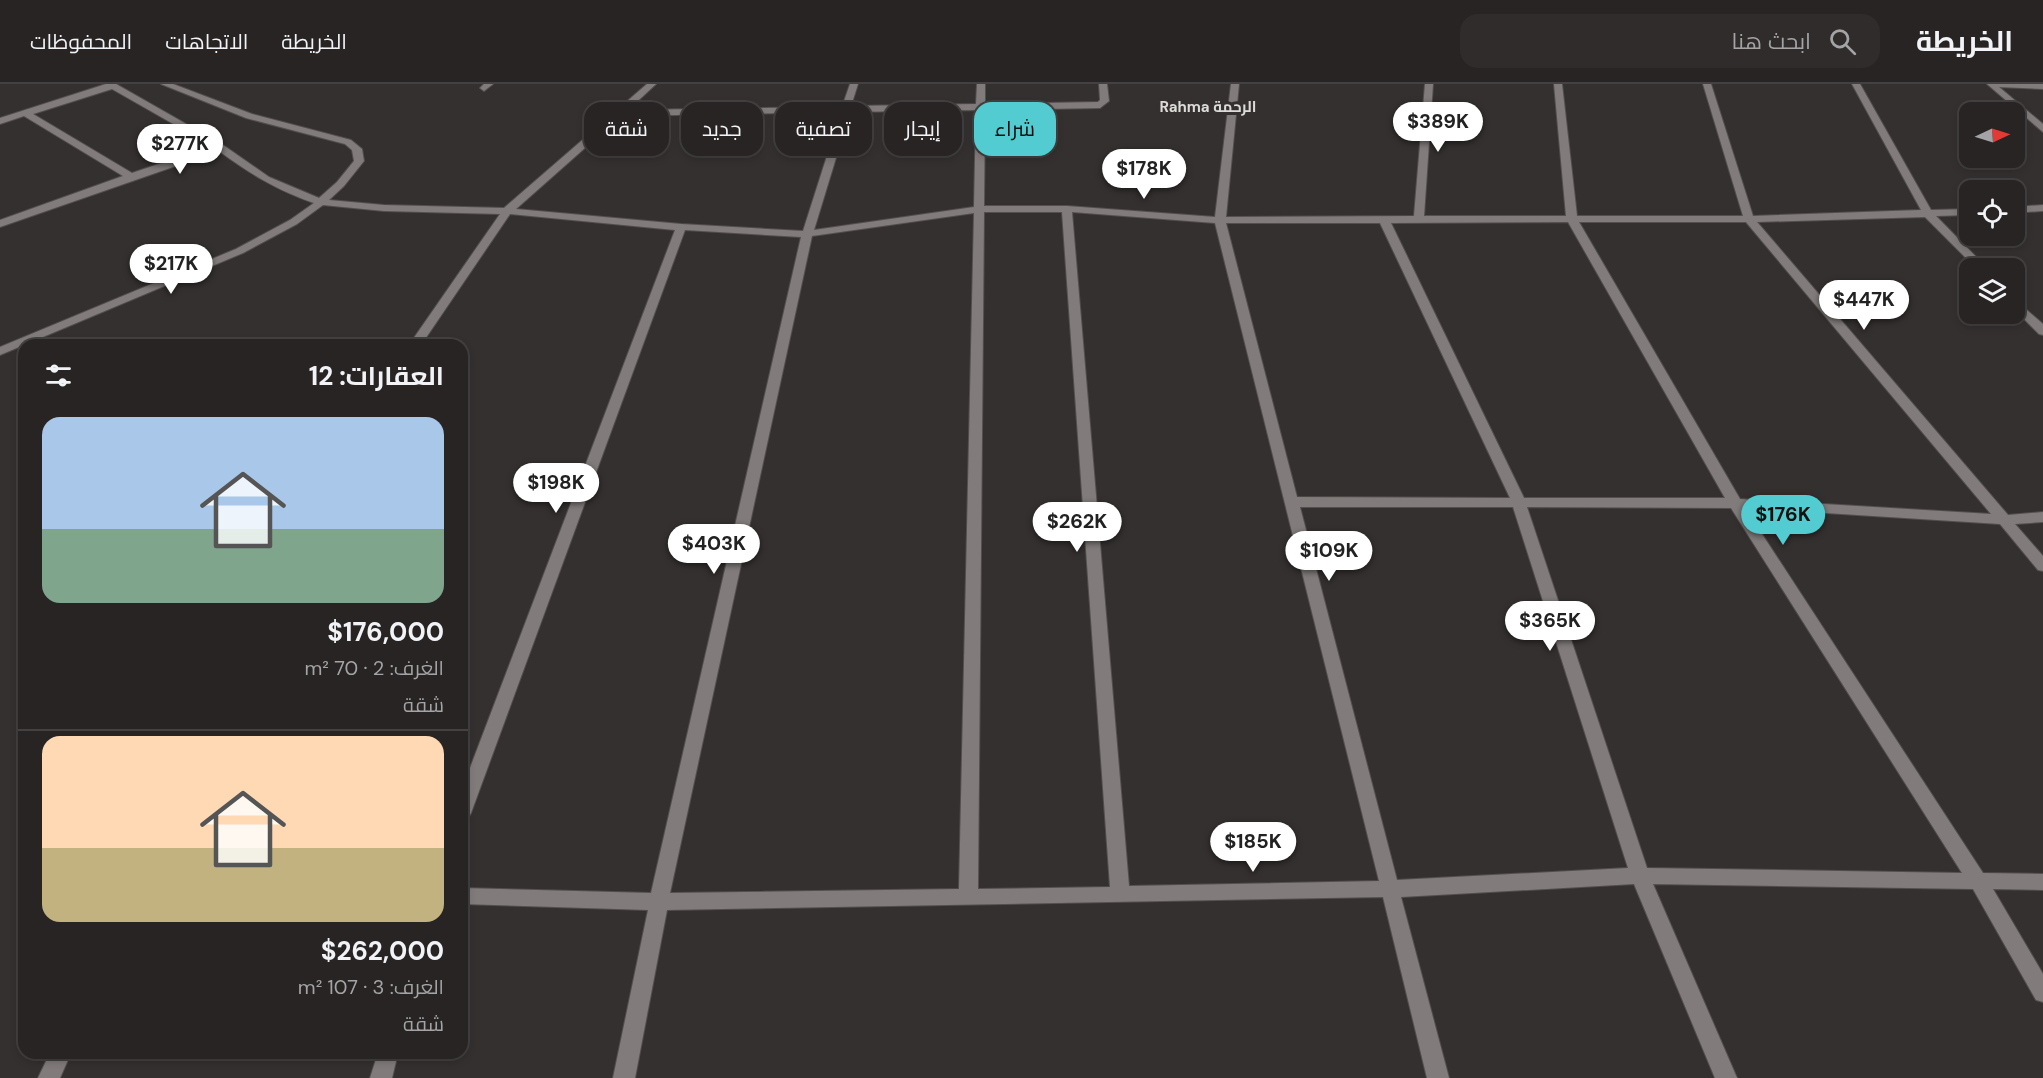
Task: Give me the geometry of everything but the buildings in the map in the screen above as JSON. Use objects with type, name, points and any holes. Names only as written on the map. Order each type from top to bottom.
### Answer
[{"type":"street","points":[[28,339],[259,241],[287,226],[321,202],[348,178],[359,161],[357,149],[348,142],[249,116],[165,84]]},
{"type":"street","points":[[633,102],[652,84]]},
{"type":"street","points":[[849,102],[854,84]]},
{"type":"street","points":[[980,102],[981,84]]},
{"type":"street","points":[[1056,106],[1100,105],[1105,100],[1103,84]]},
{"type":"street","points":[[1235,84],[1220,220],[1438,1078]]},
{"type":"street","points":[[1419,220],[1429,84]]},
{"type":"street","points":[[1558,84],[1572,220],[1735,502],[1979,883],[2043,993]]},
{"type":"street","points":[[1707,84],[1749,219],[2043,566]]},
{"type":"street","points":[[1856,84],[1928,214],[1972,258]]},
{"type":"street","points":[[1990,84],[2043,129]]},
{"type":"street","points":[[1999,84],[2043,86]]},
{"type":"street","points":[[0,121],[111,85],[220,147],[265,179],[296,194],[321,202],[384,208],[507,211],[681,227],[807,234],[979,209],[1067,209],[1220,220],[1749,219],[1959,213]]},
{"type":"street","points":[[872,109],[974,107]]},
{"type":"street","points":[[669,112],[775,110]]},
{"type":"street","points":[[25,113],[131,177]]},
{"type":"street","points":[[419,339],[507,211],[584,145]]},
{"type":"street","points":[[0,224],[220,147]]},
{"type":"street","points":[[624,1078],[659,902],[807,234],[832,156]]},
{"type":"street","points":[[968,897],[980,156]]},
{"type":"street","points":[[2025,209],[2043,208]]},
{"type":"street","points":[[1067,209],[1120,894]]},
{"type":"street","points":[[1384,220],[1519,503],[1640,876],[1726,1078]]},
{"type":"street","points":[[468,797],[681,227]]},
{"type":"street","points":[[2025,313],[2043,331]]},
{"type":"street","points":[[0,351],[18,343]]},
{"type":"street","points":[[1291,502],[1735,502],[2005,520],[2043,517]]},
{"type":"street","points":[[468,896],[659,902],[968,897],[1390,889],[1640,876],[1979,883],[2043,882]]},
{"type":"street","points":[[49,1078],[58,1059]]},
{"type":"street","points":[[381,1078],[386,1059]]},
{"type":"district","name":"Rahma الرحمة","points":[[1208,107]]}]
